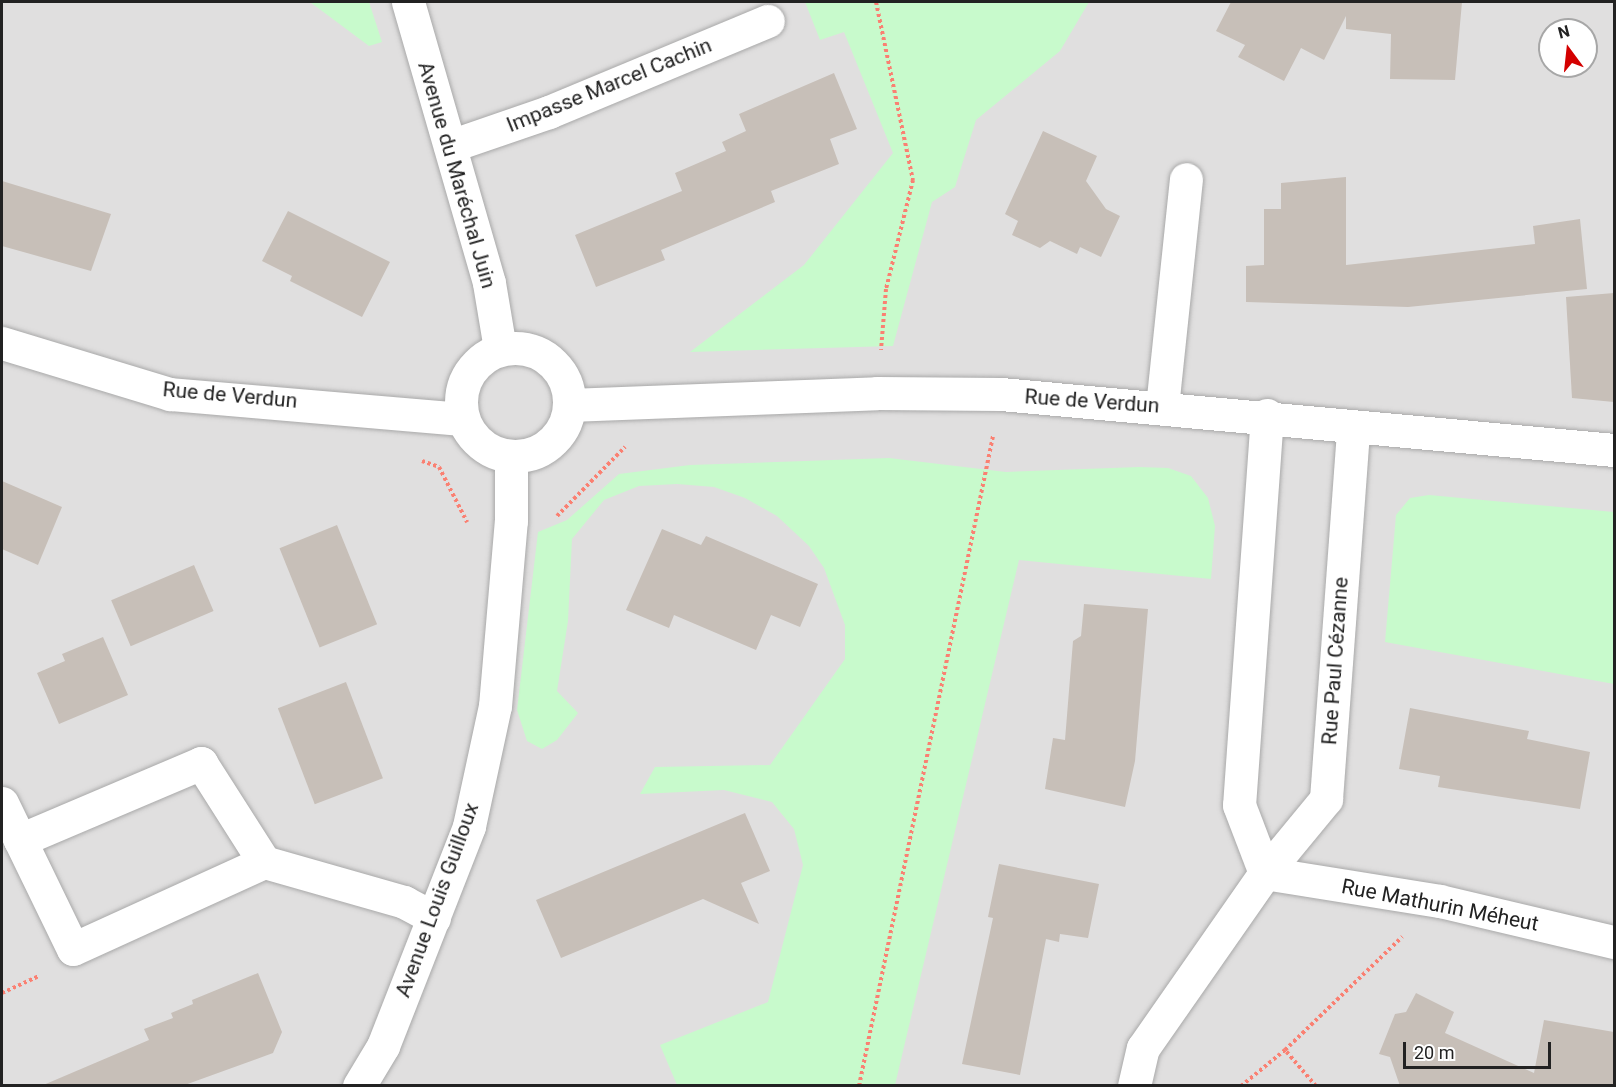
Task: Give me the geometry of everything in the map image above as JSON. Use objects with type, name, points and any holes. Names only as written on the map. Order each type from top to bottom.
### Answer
[{"type":"street","name":"Avenue du Maréchal Juin","points":[[408,2],[489,284],[500,350]]},
{"type":"street","name":"Impasse Marcel Cachin","points":[[450,146],[549,112],[768,21]]},
{"type":"street","points":[[1162,406],[1186,179]]},
{"type":"street","name":"Rue de Verdun","points":[[2,343],[170,394],[463,419]]},
{"type":"street","points":[[517,347],[549,359],[567,389],[568,405],[556,437],[528,454],[511,456],[482,445],[463,419],[463,385],[471,369],[500,350],[517,347]]},
{"type":"street","name":"Rue de Verdun","points":[[568,405],[877,393],[1001,394],[1267,415],[1353,428],[1614,450]]},
{"type":"street","points":[[1265,873],[1239,805],[1267,415]]},
{"type":"street","name":"Rue Paul Cézanne","points":[[1134,1086],[1143,1048],[1265,873],[1326,799],[1353,428]]},
{"type":"street","name":"Avenue Louis Guilloux","points":[[358,1086],[382,1046],[469,826],[495,706],[511,522],[511,456]]},
{"type":"street","points":[[21,840],[201,763],[264,862]]},
{"type":"street","points":[[2,803],[73,949],[264,862],[404,902],[434,918]]},
{"type":"street","name":"Rue Mathurin Méheut","points":[[1265,873],[1440,901],[1614,942]]},
{"type":"path","points":[[876,2],[913,180],[886,289],[877,393]]},
{"type":"path","points":[[859,1086],[1001,394]]},
{"type":"path","points":[[981,437],[1005,438]]},
{"type":"path","points":[[557,516],[627,444]]},
{"type":"path","points":[[1241,1086],[1285,1050],[1440,901]]},
{"type":"path","points":[[1285,1050],[1316,1086]]},
{"type":"shaded area","points":[[2,2],[1614,2],[1614,1085],[2,1085]]},
{"type":"green space","points":[[310,2],[369,2],[382,42],[369,46]]},
{"type":"green space","points":[[805,2],[1089,2],[1060,51],[976,120],[955,187],[932,202],[893,346],[690,352],[804,265],[893,153],[844,32],[820,40]]},
{"type":"green space","points":[[889,458],[1006,472],[1139,467],[1168,468],[1191,476],[1208,498],[1215,526],[1211,579],[1019,560],[895,1085],[677,1085],[660,1045],[768,1002],[803,865],[794,829],[772,802],[724,790],[640,794],[655,767],[770,765],[845,659],[845,625],[824,568],[809,546],[777,516],[745,498],[714,487],[677,484],[639,486],[604,500],[572,539],[568,621],[557,691],[578,713],[557,740],[542,749],[527,741],[517,710],[538,532],[567,520],[619,474],[690,465]]},
{"type":"green space","points":[[1429,495],[1614,512],[1614,684],[1385,642],[1396,515],[1410,498]]},
{"type":"building","points":[[1231,2],[1462,2],[1455,80],[1390,79],[1391,34],[1346,29],[1346,16],[1324,60],[1301,48],[1284,81],[1238,57],[1245,45],[1216,31]]},
{"type":"building","points":[[834,73],[857,129],[830,139],[839,164],[771,191],[775,202],[661,250],[665,260],[596,287],[575,235],[682,191],[675,173],[726,151],[722,142],[746,131],[739,114]]},
{"type":"building","points":[[1043,131],[1097,156],[1086,181],[1106,209],[1120,216],[1101,257],[1080,247],[1077,254],[1050,241],[1040,248],[1012,235],[1018,221],[1005,214]]},
{"type":"building","points":[[1346,177],[1346,265],[1535,244],[1533,226],[1580,219],[1587,289],[1408,307],[1246,302],[1246,266],[1264,265],[1264,209],[1281,209],[1281,183]]},
{"type":"building","points":[[2,181],[111,214],[91,271],[2,246]]},
{"type":"building","points":[[288,211],[390,262],[362,317],[290,281],[292,276],[262,261]]},
{"type":"building","points":[[1614,293],[1614,402],[1572,398],[1566,297]]},
{"type":"building","points":[[2,481],[62,507],[38,565],[2,549]]},
{"type":"building","points":[[337,525],[377,624],[320,647],[280,548]]},
{"type":"building","points":[[662,529],[701,545],[706,536],[818,584],[800,627],[771,615],[756,650],[674,615],[669,628],[626,610]]},
{"type":"building","points":[[194,565],[214,611],[131,646],[111,600]]},
{"type":"building","points":[[1084,604],[1148,609],[1135,761],[1125,807],[1045,789],[1053,738],[1065,740],[1073,641],[1081,636]]},
{"type":"building","points":[[103,637],[128,695],[59,724],[37,673],[65,661],[62,654]]},
{"type":"building","points":[[346,682],[383,778],[315,804],[278,708]]},
{"type":"building","points":[[1410,708],[1529,731],[1527,739],[1590,752],[1580,809],[1438,787],[1440,776],[1399,769]]},
{"type":"building","points":[[745,813],[770,871],[741,883],[759,924],[703,899],[561,958],[536,900]]},
{"type":"building","points":[[999,864],[1099,884],[1088,938],[1060,934],[1059,942],[1046,939],[1020,1075],[962,1064],[993,918],[988,917]]},
{"type":"building","points":[[258,973],[282,1032],[273,1053],[182,1086],[41,1086],[149,1040],[144,1029],[173,1018],[171,1013],[193,1004],[192,1000]]},
{"type":"building","points":[[1416,993],[1454,1012],[1445,1033],[1534,1073],[1544,1020],[1614,1032],[1614,1086],[1400,1086],[1390,1057],[1379,1054],[1395,1014],[1406,1012]]}]
